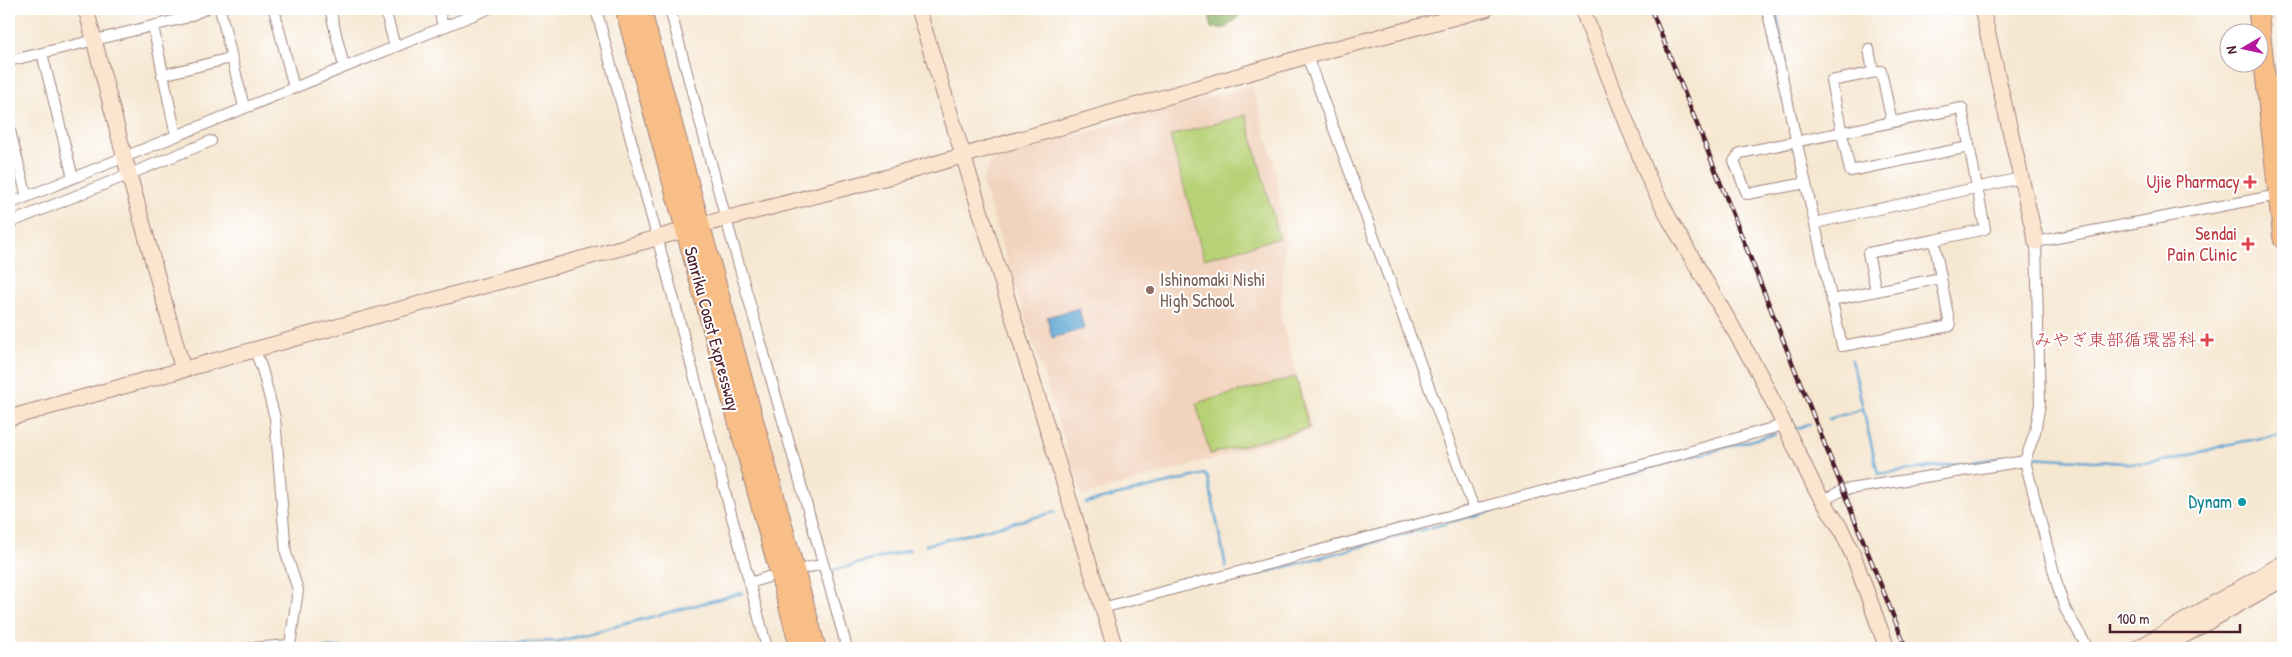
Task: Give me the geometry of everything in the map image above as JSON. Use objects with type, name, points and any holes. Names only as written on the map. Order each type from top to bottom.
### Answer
[{"type":"highway","name":"Sanriku Coast Expressway","points":[[625,9],[800,648]]},
{"type":"highway","name":"Sanriku Coast Expressway","points":[[641,9],[816,648]]},
{"type":"highway","points":[[2258,9],[2274,81],[2278,196],[2283,238]]},
{"type":"street","points":[[86,9],[124,157],[184,370]]},
{"type":"street","points":[[9,61],[185,18],[205,9]]},
{"type":"street","points":[[220,9],[244,107]]},
{"type":"street","points":[[274,9],[294,88]]},
{"type":"street","points":[[330,9],[344,67]]},
{"type":"street","points":[[385,9],[395,47]]},
{"type":"street","points":[[438,9],[443,27]]},
{"type":"street","points":[[9,204],[488,9]]},
{"type":"street","points":[[596,9],[659,237],[767,648]]},
{"type":"street","points":[[670,9],[726,219],[847,648]]},
{"type":"street","points":[[918,9],[1115,648]]},
{"type":"street","points":[[709,223],[963,157],[1307,56],[1486,9]]},
{"type":"street","points":[[1582,9],[1649,180],[1758,373],[1783,425],[1823,500],[1841,529],[1856,560],[1887,648]]},
{"type":"street","points":[[1767,9],[1842,346],[1950,326],[1934,240]]},
{"type":"street","points":[[1982,9],[2036,242],[2040,404],[2035,432],[2025,462],[2040,528],[2062,602],[2075,629],[2088,648]]},
{"type":"street","points":[[153,26],[176,136]]},
{"type":"street","points":[[1868,49],[1873,72]]},
{"type":"street","points":[[42,53],[73,178]]},
{"type":"street","points":[[1307,56],[1474,509]]},
{"type":"street","points":[[162,75],[231,58]]},
{"type":"street","points":[[1892,122],[1881,71],[1831,81],[1850,171],[1970,147]]},
{"type":"street","points":[[1806,183],[1747,194],[1734,161],[1740,153],[1962,108],[1985,229],[1868,253],[1876,291]]},
{"type":"street","points":[[9,127],[12,150],[26,196]]},
{"type":"street","points":[[9,223],[211,142]]},
{"type":"street","points":[[1815,223],[2021,178]]},
{"type":"street","points":[[2036,242],[2278,196]]},
{"type":"street","points":[[9,418],[678,232]]},
{"type":"street","points":[[1832,300],[1941,278]]},
{"type":"street","points":[[250,648],[290,645],[298,590],[286,553],[275,418],[262,369],[255,351]]},
{"type":"street","points":[[1102,608],[1783,425]]},
{"type":"street","points":[[1823,500],[1843,490],[2025,462]]},
{"type":"street","points":[[2138,648],[2283,563]]},
{"type":"street","points":[[806,568],[823,564]]},
{"type":"street","points":[[750,583],[768,577]]},
{"type":"street","points":[[2162,648],[2283,579]]},
{"type":"shaded area","name":"Ishinomaki Nishi High School","points":[[1252,85],[1274,163],[1285,236],[1281,319],[1312,430],[1082,496],[982,182],[992,160]]},
{"type":"green space","points":[[1209,9],[1239,9],[1238,18],[1225,28],[1211,28]]},
{"type":"green space","points":[[1246,115],[1279,238],[1204,259],[1170,136]]},
{"type":"green space","points":[[1296,377],[1309,428],[1210,454],[1196,403]]},
{"type":"water","points":[[1079,308],[1084,329],[1052,338],[1047,317]]},
{"type":"waterway","points":[[1776,9],[1786,62]]},
{"type":"waterway","points":[[1852,360],[1878,474],[2017,456]]},
{"type":"waterway","points":[[1829,419],[1863,409]]},
{"type":"waterway","points":[[1793,429],[1810,424]]},
{"type":"waterway","points":[[1230,582],[1775,434]]},
{"type":"waterway","points":[[2031,457],[2143,464],[2176,459],[2230,444],[2283,434]]},
{"type":"waterway","points":[[1086,503],[1205,474],[1208,478],[1226,567]]},
{"type":"waterway","points":[[926,545],[1055,512]]},
{"type":"waterway","points":[[834,570],[910,550]]},
{"type":"waterway","points":[[323,648],[560,641],[742,593]]},
{"type":"railway","points":[[1651,9],[1906,648]]},
{"type":"place","name":"Ujie Pharmacy","points":[[2250,182]]},
{"type":"place","name":"Sendai Pain Clinic","points":[[2248,244]]},
{"type":"place","name":"Ishinomaki Nishi High School","points":[[1150,290]]},
{"type":"place","name":"みやぎ東部循環器科","points":[[2207,340]]},
{"type":"place","name":"Dynam","points":[[2242,502]]}]
